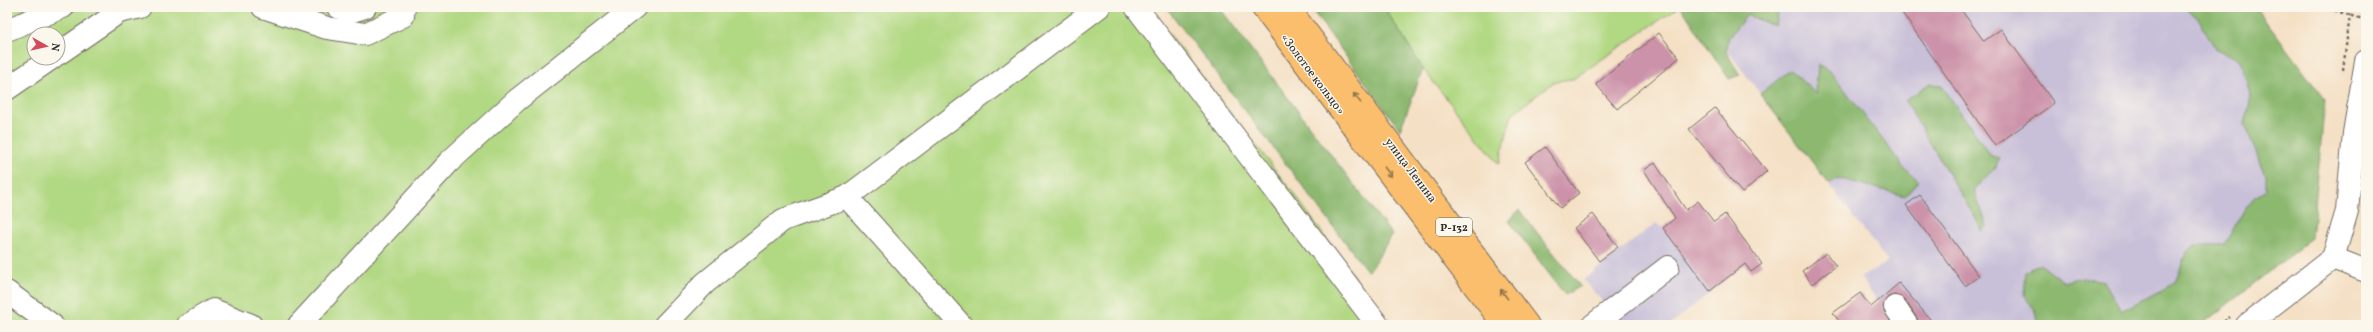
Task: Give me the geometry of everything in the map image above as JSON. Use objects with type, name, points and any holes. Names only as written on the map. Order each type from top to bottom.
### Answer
[{"type":"highway","name":"«Золотое кольцо»","points":[[1262,7],[1372,135]]},
{"type":"highway","name":"«Золотое кольцо»","points":[[1288,7],[1372,135]]},
{"type":"highway","name":"улица Ленина","points":[[1372,135],[1504,325]]},
{"type":"highway","name":"улица Ленина","points":[[1372,135],[1528,325]]},
{"type":"street","points":[[7,30],[63,7]]},
{"type":"street","points":[[66,48],[119,12],[140,7]]},
{"type":"street","points":[[263,7],[327,28],[365,34],[403,16],[404,7]]},
{"type":"street","points":[[338,7],[349,12],[365,7]]},
{"type":"street","points":[[299,325],[449,162],[517,100],[635,7]]},
{"type":"street","points":[[665,325],[705,283],[783,220],[847,197],[1099,7]]},
{"type":"street","points":[[1136,7],[1377,324]]},
{"type":"street","points":[[2239,320],[2333,258],[2346,211],[2360,133],[2366,62]]},
{"type":"street","points":[[7,89],[40,66]]},
{"type":"street","points":[[847,197],[961,325]]},
{"type":"street","points":[[2333,258],[2366,271]]},
{"type":"street","points":[[1593,325],[1668,267]]},
{"type":"street","points":[[7,292],[52,325]]},
{"type":"street","points":[[1895,307],[1907,325]]},
{"type":"street","points":[[188,325],[213,310],[251,325]]},
{"type":"path","points":[[2323,7],[2366,20]]},
{"type":"path","points":[[2343,75],[2352,7]]},
{"type":"path","points":[[2219,325],[2239,320]]},
{"type":"shaded area","points":[[1694,7],[2255,7],[2325,100],[2312,238],[2201,325],[1895,325],[1860,277],[1888,262]]},
{"type":"shaded area","points":[[1698,201],[1714,222],[1725,214],[1762,264],[1751,272],[1745,264],[1670,325],[1624,325],[1583,280],[1656,223],[1663,228]]},
{"type":"green space","points":[[7,7],[1148,7],[1294,194],[1389,325],[7,325]]},
{"type":"green space","points":[[1166,7],[1219,7],[1392,235],[1368,272]]},
{"type":"green space","points":[[1310,7],[1384,7],[1423,69],[1400,130]]},
{"type":"green space","points":[[1384,7],[1679,7],[1573,79],[1555,81],[1512,114],[1499,164],[1423,69]]},
{"type":"green space","points":[[1681,7],[1779,7],[1775,26],[1747,15],[1729,37],[1726,52],[1740,75],[1729,79]]},
{"type":"green space","points":[[2185,7],[2255,7],[2325,100],[2312,238],[2201,325],[2039,325],[2036,311],[2024,296],[2026,272],[2040,264],[2064,282],[2082,277],[2104,281],[2121,311],[2175,283],[2186,253],[2196,245],[2224,245],[2246,207],[2266,189],[2266,178],[2245,124],[2251,97],[2240,60],[2215,48],[2197,16]]},
{"type":"green space","points":[[1818,64],[1832,73],[1904,168],[1919,181],[1905,196],[1838,178],[1829,184],[1760,94],[1790,70],[1816,94]]},
{"type":"green space","points":[[1930,83],[1942,86],[1991,156],[1999,158],[1996,167],[1974,189],[1987,226],[1983,231],[1905,101]]},
{"type":"green space","points":[[1519,210],[1580,286],[1565,295],[1509,221]]},
{"type":"building","points":[[1898,7],[1959,7],[1984,41],[2001,29],[2054,103],[1995,146]]},
{"type":"building","points":[[1659,33],[1679,58],[1617,109],[1596,84]]},
{"type":"building","points":[[1715,108],[1767,171],[1742,193],[1689,129]]},
{"type":"building","points":[[1545,147],[1579,193],[1560,208],[1525,162]]},
{"type":"building","points":[[1655,163],[1686,210],[1698,201],[1714,222],[1725,214],[1762,264],[1751,272],[1745,264],[1710,291],[1663,228],[1675,218],[1644,170]]},
{"type":"building","points":[[1920,195],[1979,276],[1965,286],[1906,205]]},
{"type":"building","points":[[1593,214],[1618,247],[1599,261],[1574,228]]},
{"type":"building","points":[[1826,253],[1836,266],[1812,284],[1802,271]]},
{"type":"building","points":[[1899,283],[1935,325],[1919,325],[1917,318],[1905,300],[1895,295],[1888,297],[1883,307],[1892,325],[1842,325],[1833,313],[1860,293],[1871,307]]}]
